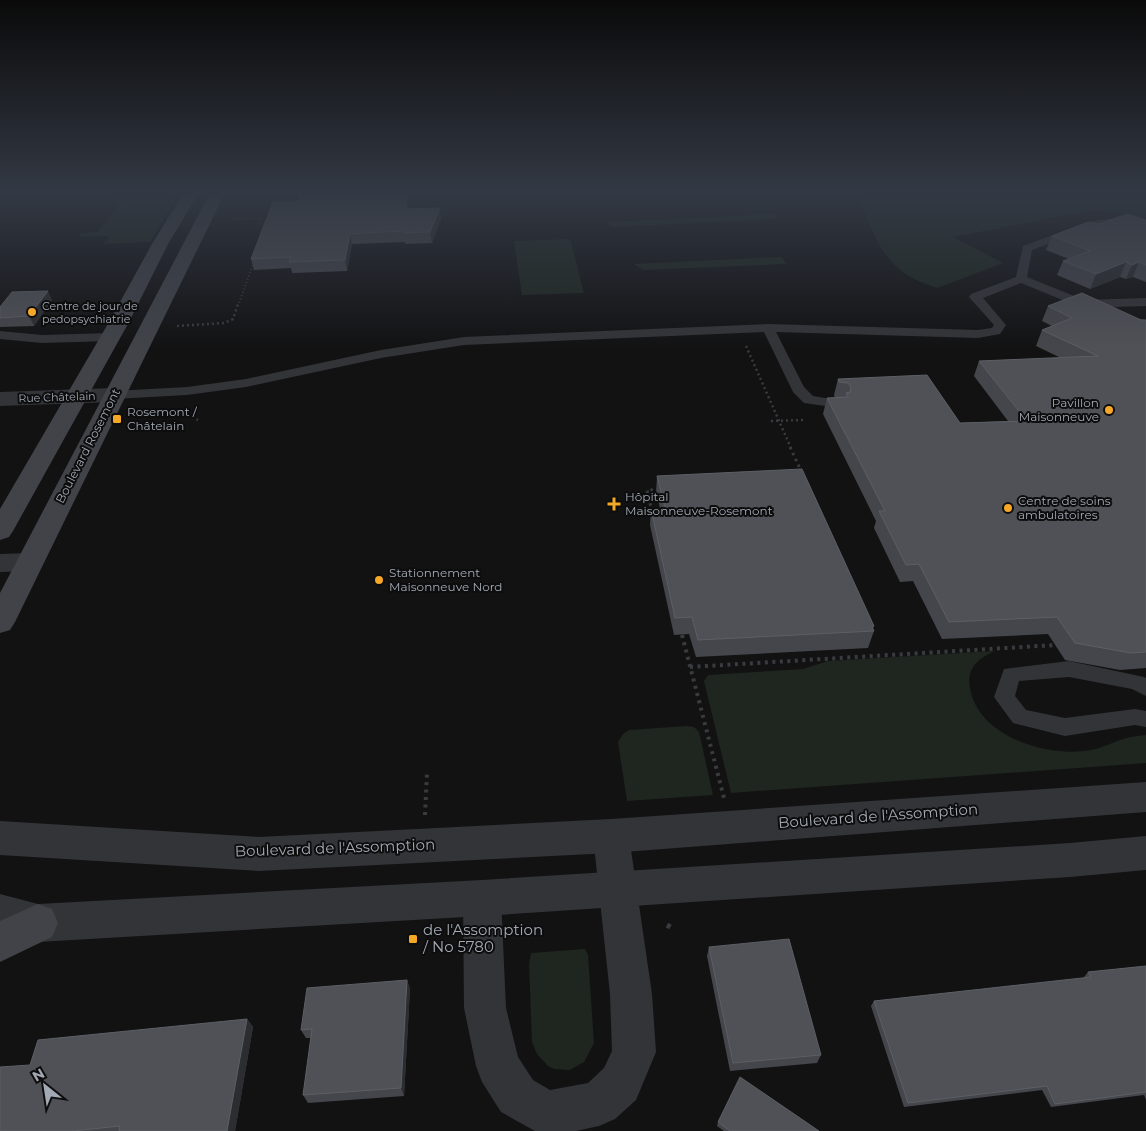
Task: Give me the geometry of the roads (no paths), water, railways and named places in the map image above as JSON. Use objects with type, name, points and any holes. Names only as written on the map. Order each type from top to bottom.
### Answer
[{"type":"main road","points":[[0,531],[110,337],[160,244]]},
{"type":"main road","name":"Boulevard Rosemont","points":[[0,622],[114,395],[199,244]]},
{"type":"main road","points":[[0,942],[38,923]]},
{"type":"street","name":"Rue Châtelain","points":[[0,399],[114,395]]},
{"type":"street","points":[[0,563],[29,562]]},
{"type":"street","name":"Boulevard de l'Assomption","points":[[0,838],[259,854],[611,836],[1146,797]]},
{"type":"street","points":[[482,898],[485,1008],[498,1066],[517,1096],[547,1113],[599,1103],[620,1084],[634,1052],[631,994],[611,836]]},
{"type":"street","points":[[0,913],[38,923],[482,898],[1070,860],[1146,853]]},
{"type":"lane","points":[[1021,279],[1027,248],[1038,244]]},
{"type":"lane","points":[[114,395],[187,391],[246,383],[381,354],[464,341],[768,328],[978,334],[996,331],[1000,325],[975,297],[1021,279],[1082,304],[1146,302]]},
{"type":"lane","points":[[768,328],[798,389],[810,400],[839,404]]},
{"type":"lane","points":[[0,335],[42,339],[110,337]]},
{"type":"lane","points":[[1146,688],[1137,682],[1069,669],[1011,674],[1004,697],[1020,717],[1065,727],[1135,717],[1146,719]]},
{"type":"place","name":"Centre de jour de pedopsychiatrie","points":[[32,312]]},
{"type":"place","name":"Pavillon Maisonneuve","points":[[1109,410]]},
{"type":"place","name":"Rosemont / Châtelain","points":[[117,419]]},
{"type":"place","name":"Hôpital Maisonneuve-Rosemont","points":[[614,504]]},
{"type":"place","name":"Centre de soins ambulatoires","points":[[1008,508]]},
{"type":"place","name":"Stationnement Maisonneuve Nord","points":[[379,580]]},
{"type":"place","name":"de l'Assomption / No 5780","points":[[413,939]]}]
